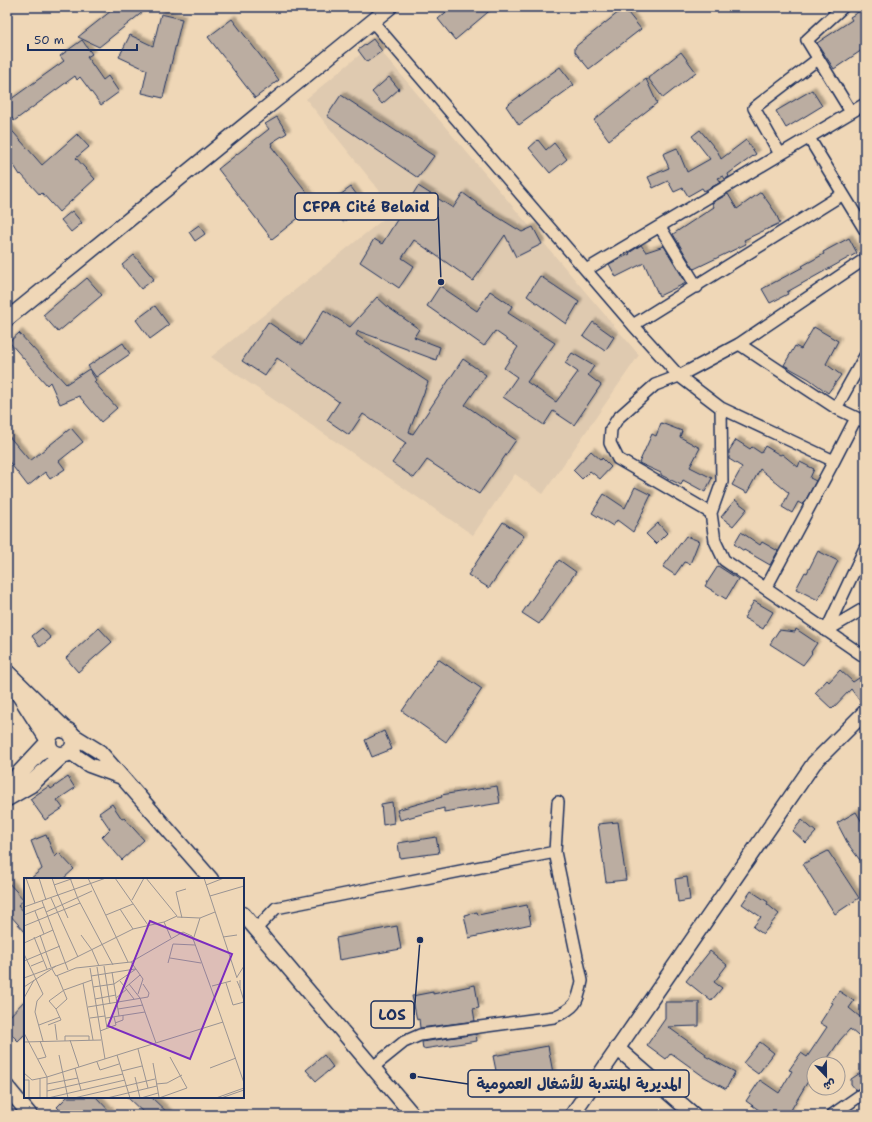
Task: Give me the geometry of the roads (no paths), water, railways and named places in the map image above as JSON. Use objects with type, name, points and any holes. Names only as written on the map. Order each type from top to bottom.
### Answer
[{"type":"main road","points":[[7,674],[68,732],[74,742],[66,753],[31,784],[7,798]]},
{"type":"main road","points":[[7,674],[47,741],[51,751],[54,754],[66,753]]},
{"type":"main road","points":[[7,798],[19,774],[47,741],[49,735],[56,730],[68,732]]},
{"type":"street","points":[[7,319],[390,7]]},
{"type":"street","points":[[843,7],[807,40],[851,112]]},
{"type":"street","points":[[373,22],[633,325],[679,376],[721,408],[834,461]]},
{"type":"street","points":[[780,154],[754,108],[818,58]]},
{"type":"street","points":[[586,270],[865,104]]},
{"type":"street","points":[[809,138],[865,230]]},
{"type":"street","points":[[633,325],[697,287],[843,194]]},
{"type":"street","points":[[660,227],[697,287]]},
{"type":"street","points":[[711,513],[618,459],[610,443],[611,428],[618,418],[655,385],[679,376],[738,344],[865,259]]},
{"type":"street","points":[[738,344],[836,408],[860,420],[834,461],[766,588]]},
{"type":"street","points":[[836,408],[865,356]]},
{"type":"street","points":[[721,408],[722,482],[711,513],[715,541],[724,560],[865,657]]},
{"type":"street","points":[[826,631],[865,548]]},
{"type":"street","points":[[826,631],[865,608]]},
{"type":"street","points":[[572,1115],[814,763],[865,712]]},
{"type":"street","points":[[68,732],[100,752],[119,776],[210,878]]},
{"type":"street","points":[[66,753],[90,765],[119,776]]},
{"type":"street","points":[[373,1068],[404,1042],[420,1036],[554,1017],[568,1011],[579,998],[582,981],[555,852],[558,802]]},
{"type":"street","points":[[256,929],[276,908],[555,852]]},
{"type":"street","points":[[244,915],[373,1068],[407,1112]]},
{"type":"street","points":[[617,1048],[694,1115]]},
{"type":"street","points":[[7,1087],[30,1115]]},
{"type":"street","points":[[832,1115],[865,1092]]},
{"type":"place","name":"CFPA Cité Belaid","points":[[441,282]]},
{"type":"place","name":"LOS","points":[[420,940]]},
{"type":"place","name":"المديرية المنتدبة للأشغال العمومية","points":[[413,1076]]}]
